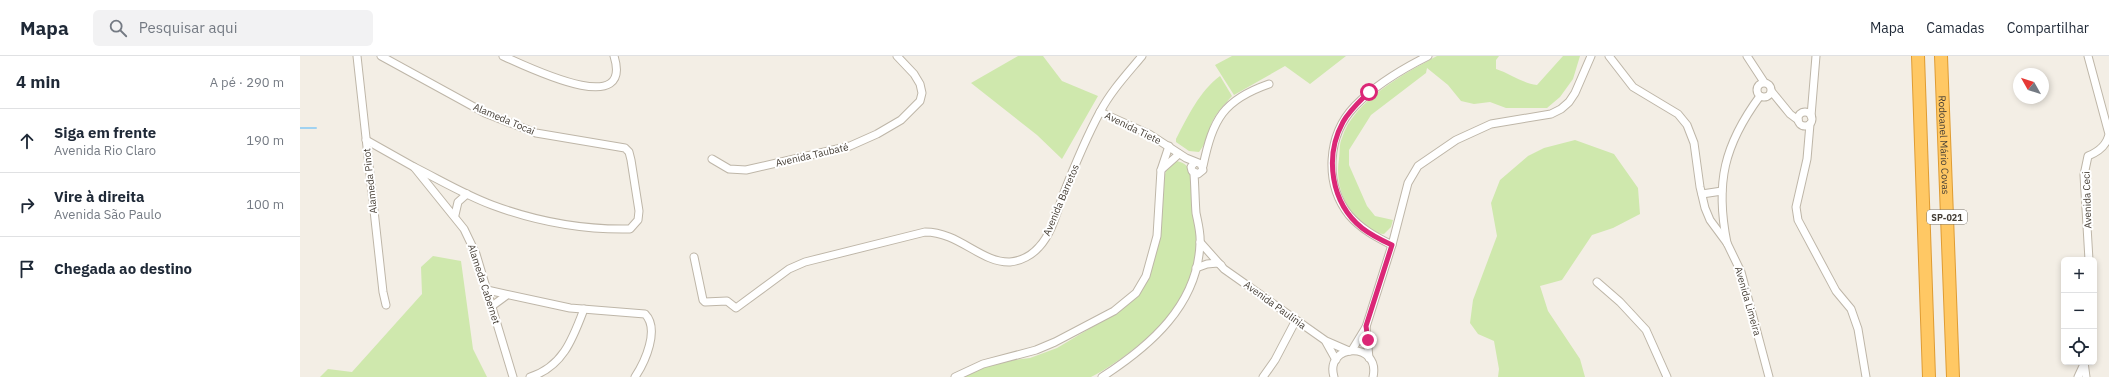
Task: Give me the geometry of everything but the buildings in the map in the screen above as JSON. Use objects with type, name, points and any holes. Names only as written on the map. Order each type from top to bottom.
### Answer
[{"type":"highway","name":"SP-021","points":[[1918,56],[1929,377]]},
{"type":"highway","name":"Rodoanel Mário Covas","points":[[1942,56],[1953,377]]},
{"type":"street","name":"Alameda Pinot","points":[[357,56],[383,292],[386,305]]},
{"type":"street","name":"Alameda Tocai","points":[[381,56],[491,116],[536,134],[625,148],[629,152],[631,160],[639,211],[638,220],[630,229],[604,230],[525,215],[491,204],[467,194]]},
{"type":"street","points":[[503,56],[533,69],[574,83],[604,87],[612,83],[617,76],[614,56]]},
{"type":"street","name":"Avenida Taubaté","points":[[712,159],[729,169],[746,170],[850,146],[877,134],[901,120],[920,101],[922,93],[920,84],[898,56]]},
{"type":"street","name":"Avenida Barretos","points":[[694,258],[703,300],[705,302],[727,301],[737,308],[789,269],[805,262],[925,232],[937,232],[947,235],[995,260],[1011,262],[1025,258],[1040,246],[1048,233],[1100,112],[1116,86],[1142,56]]},
{"type":"street","points":[[1392,245],[1361,227],[1346,210],[1335,188],[1332,170],[1332,151],[1343,122],[1354,106],[1388,78],[1428,56]]},
{"type":"street","points":[[1334,377],[1333,366],[1336,360],[1350,351],[1366,326],[1392,245],[1408,183],[1418,166],[1450,143],[1485,126],[1551,114],[1561,109],[1569,102],[1575,93],[1591,56]]},
{"type":"street","name":"Avenida Limeira","points":[[1609,56],[1632,87],[1678,114],[1687,125],[1694,142],[1702,194],[1710,220],[1727,243],[1741,272],[1769,377]]},
{"type":"street","points":[[1747,56],[1764,82],[1770,85],[1772,92],[1790,114],[1804,118]]},
{"type":"street","points":[[1816,56],[1812,97],[1804,118],[1808,145],[1796,207],[1798,220],[1836,291],[1851,309],[1858,329],[1866,377]]},
{"type":"street","name":"Avenida Ceci","points":[[2088,56],[2109,134],[2108,139],[2097,153],[2088,156],[2084,175],[2089,257]]},
{"type":"street","points":[[1760,96],[1758,93],[1758,86],[1764,82]]},
{"type":"street","points":[[1102,377],[1142,348],[1170,322],[1190,290],[1196,268],[1200,242],[1195,192],[1197,167],[1206,152],[1215,127],[1224,110],[1235,99],[1247,92],[1269,84]]},
{"type":"street","points":[[1760,96],[1767,97],[1772,92]]},
{"type":"street","points":[[1727,243],[1722,211],[1722,176],[1735,135],[1760,96]]},
{"type":"street","name":"Avenida Tiete","points":[[1100,112],[1149,134],[1169,146],[1197,167]]},
{"type":"street","name":"Alameda Cabernet","points":[[366,140],[414,166],[455,216],[470,239],[513,377]]},
{"type":"street","points":[[955,377],[983,364],[1036,350],[1086,326],[1125,303],[1136,293],[1146,276],[1152,260],[1157,236],[1161,170],[1169,146]]},
{"type":"street","points":[[1161,170],[1179,154]]},
{"type":"street","points":[[414,166],[467,194],[458,202],[455,216]]},
{"type":"street","points":[[1702,194],[1722,191]]},
{"type":"street","name":"Avenida Paulínia","points":[[1200,242],[1224,269]]},
{"type":"street","name":"Avenida Paulínia","points":[[1196,268],[1207,264],[1218,263],[1224,269],[1326,341],[1350,351],[1362,352],[1369,358]]},
{"type":"street","points":[[1597,282],[1620,302],[1646,330],[1667,377]]},
{"type":"street","points":[[487,290],[584,309],[639,313],[649,318],[652,332],[648,350],[635,377]]},
{"type":"street","points":[[492,306],[507,295]]},
{"type":"street","points":[[530,377],[551,367],[562,356],[572,342],[584,309]]},
{"type":"street","points":[[1263,377],[1275,360],[1296,320]]},
{"type":"street","points":[[1366,326],[1369,358],[1374,369],[1373,377]]},
{"type":"street","name":"Avenida Paulínia","points":[[1326,341],[1336,360]]},
{"type":"street","points":[[2078,377],[2083,365]]},
{"type":"street","points":[[2084,365],[2086,377]]},
{"type":"green space","points":[[1018,56],[1043,56],[1062,81],[1098,96],[1062,159],[1037,135],[971,83]]},
{"type":"green space","points":[[1232,56],[1346,56],[1310,84],[1285,66],[1234,95],[1215,65]]},
{"type":"green space","points":[[1437,56],[1499,56],[1496,60],[1496,69],[1526,82],[1537,85],[1563,56],[1580,56],[1573,79],[1560,97],[1547,108],[1506,108],[1490,102],[1474,104],[1461,101],[1448,85],[1427,68],[1426,73],[1371,115],[1349,150],[1349,165],[1367,206],[1375,216],[1393,220],[1391,227],[1384,234],[1379,233],[1369,229],[1356,217],[1343,197],[1338,172],[1341,140],[1348,125],[1368,100],[1410,71]]},
{"type":"green space","points":[[1220,76],[1232,96],[1212,122],[1206,141],[1199,152],[1189,151],[1176,142],[1176,139],[1200,97]]},
{"type":"green space","points":[[1575,140],[1614,154],[1638,188],[1640,214],[1613,228],[1592,235],[1562,280],[1540,286],[1548,311],[1580,359],[1585,377],[1498,377],[1499,369],[1494,341],[1478,334],[1470,323],[1473,300],[1497,236],[1491,203],[1500,180],[1528,156],[1544,148]]},
{"type":"green space","points":[[1175,161],[1183,163],[1188,167],[1191,173],[1193,187],[1192,212],[1197,241],[1196,258],[1186,291],[1183,298],[1167,319],[1142,342],[1115,363],[1091,377],[963,377],[981,368],[1005,361],[1030,358],[1057,348],[1124,308],[1136,296],[1142,285],[1162,199],[1164,178],[1167,167]]},
{"type":"green space","points":[[433,256],[461,261],[473,349],[487,377],[320,377],[328,369],[352,372],[422,294],[421,267]]},
{"type":"waterway","points":[[300,128],[316,128]]},
{"type":"route","points":[[1368,340],[1366,326],[1392,245],[1374,236],[1361,227],[1349,215],[1335,188],[1332,170],[1332,151],[1336,137],[1343,122],[1354,106],[1369,92]]}]
